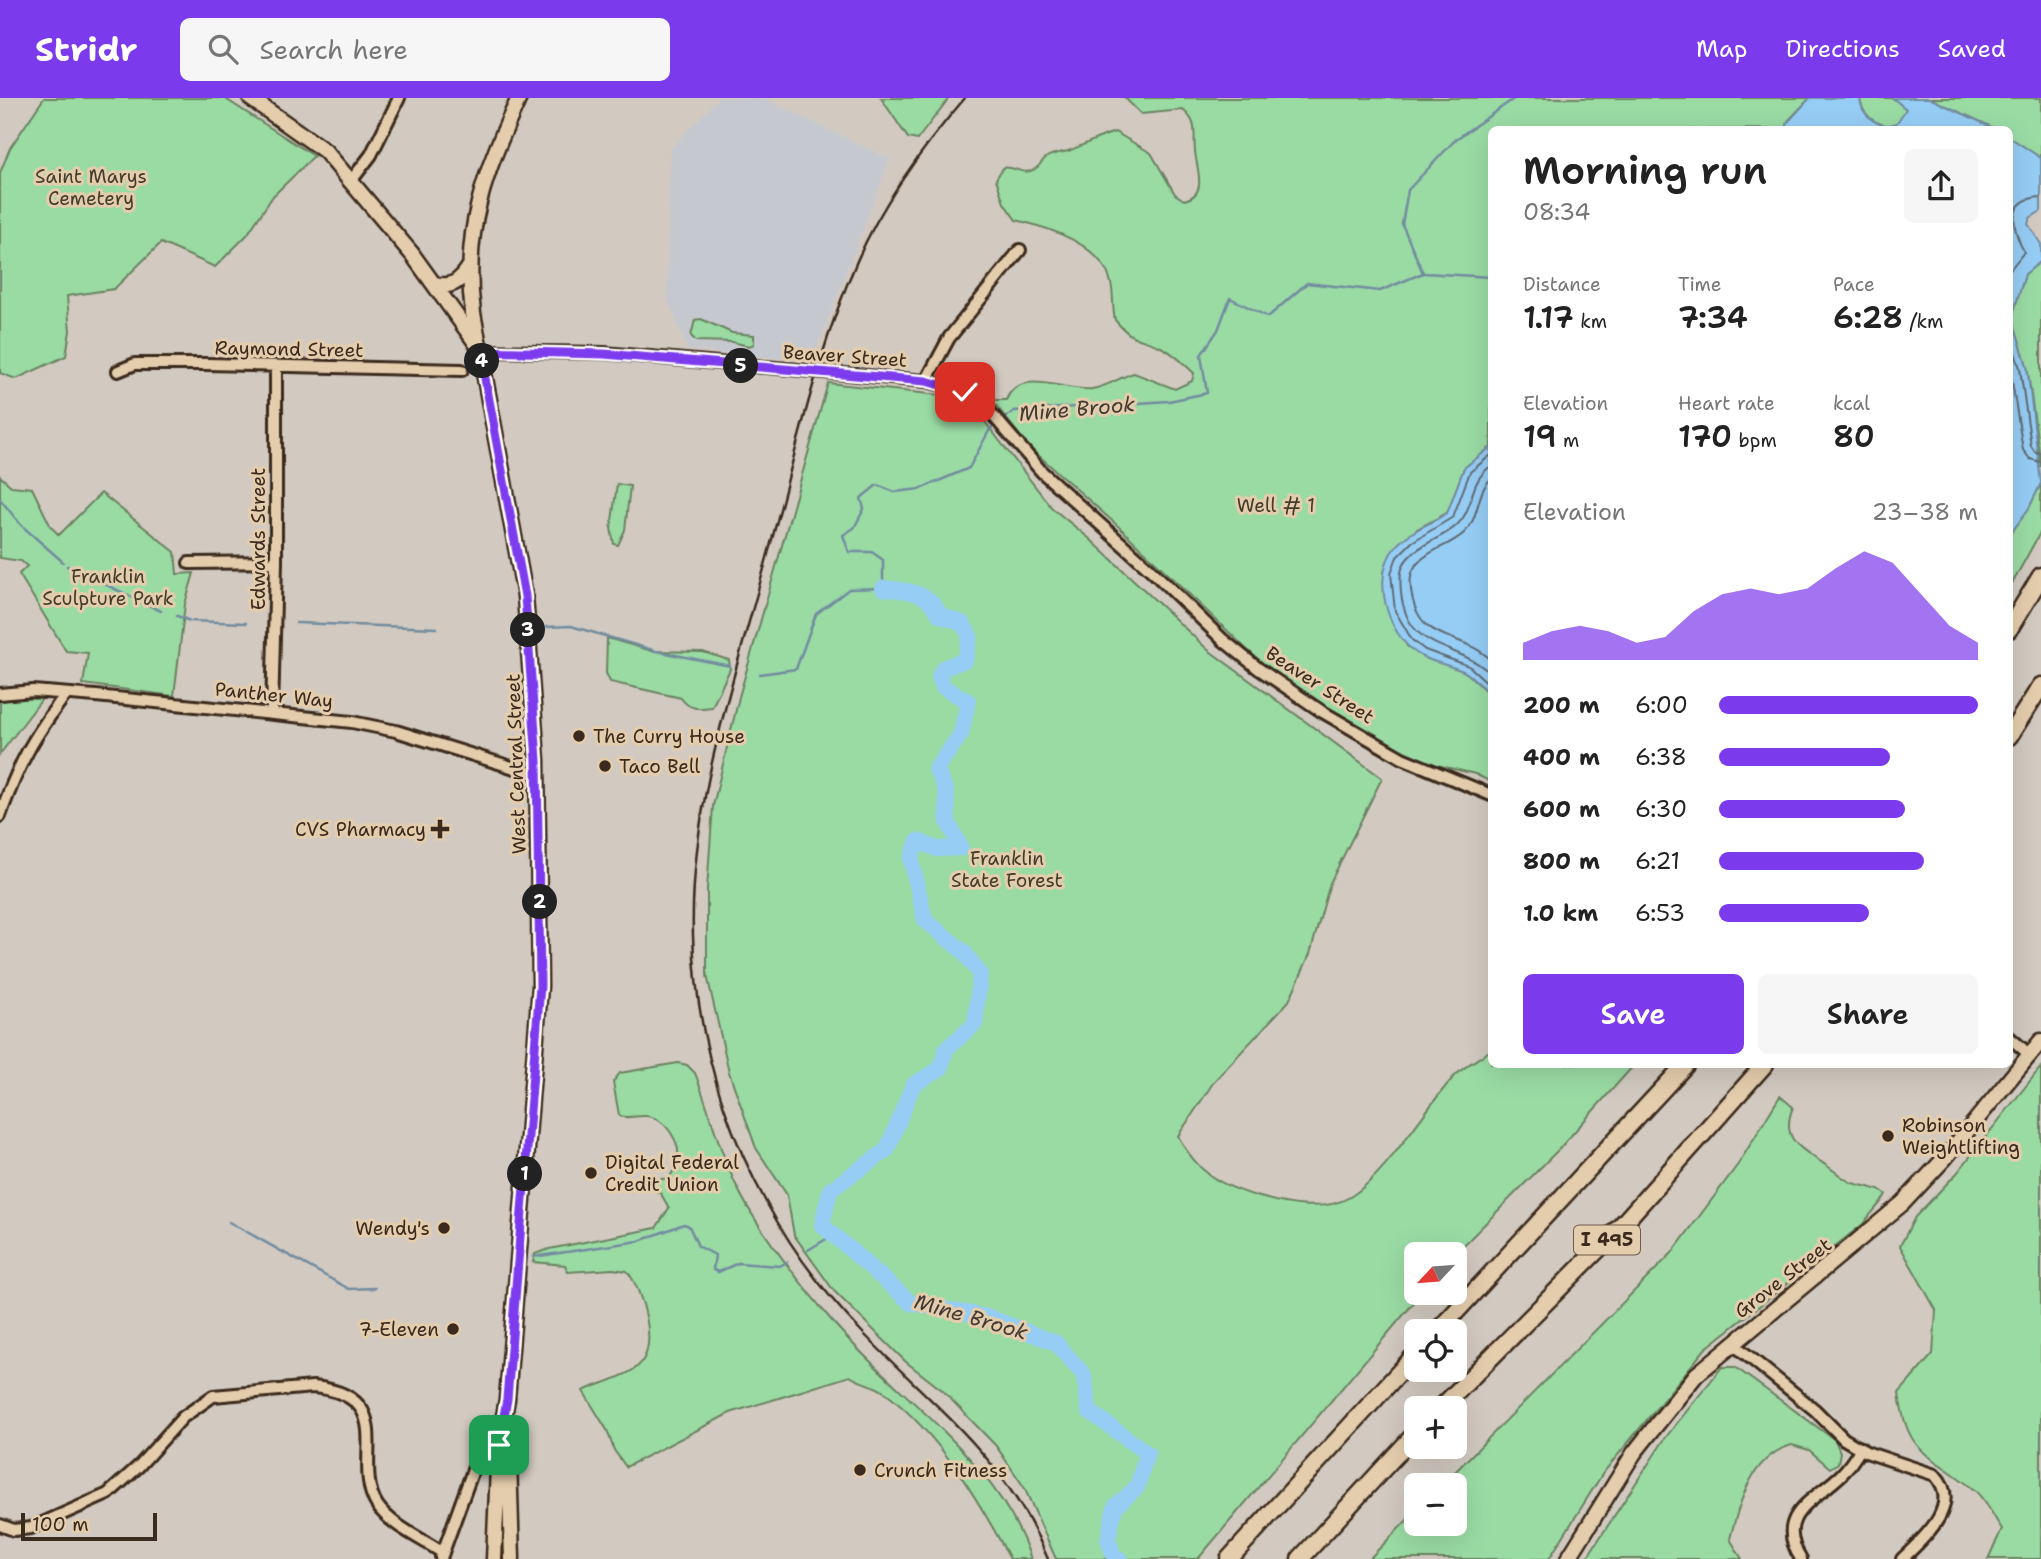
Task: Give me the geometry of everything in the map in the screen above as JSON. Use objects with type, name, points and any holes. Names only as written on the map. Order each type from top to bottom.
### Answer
[{"type":"highway","points":[[2013,622],[2041,576]]},
{"type":"highway","points":[[2013,730],[2041,685]]},
{"type":"highway","name":"I 495","points":[[1449,1319],[1682,1068]]},
{"type":"highway","name":"I 495","points":[[1453,1396],[1620,1227],[1761,1068]]},
{"type":"highway","points":[[1229,1559],[1404,1367]]},
{"type":"highway","points":[[1300,1559],[1404,1446]]},
{"type":"main road","points":[[250,98],[300,130],[325,151],[435,284],[480,351]]},
{"type":"main road","name":"West Central Street","points":[[494,1559],[499,1445],[507,1399],[540,986],[537,775],[535,709],[525,596],[480,351],[470,266],[472,229],[480,192],[519,98]]},
{"type":"main road","points":[[435,284],[453,284],[470,266]]},
{"type":"main road","name":"Grove Street","points":[[1568,1559],[1653,1427],[1696,1375],[1863,1239],[1913,1194],[2041,1041]]},
{"type":"main road","name":"West Central Street","points":[[507,1399],[512,1559]]},
{"type":"street","points":[[351,181],[371,155],[399,98]]},
{"type":"street","points":[[926,381],[949,338],[1020,250]]},
{"type":"street","name":"Beaver Street","points":[[480,351],[604,354],[926,381],[970,394],[998,421],[1042,472],[1150,569],[1223,640],[1259,669],[1321,712],[1402,758],[1488,794]]},
{"type":"street","name":"Raymond Street","points":[[118,371],[135,364],[462,370]]},
{"type":"street","name":"Edwards Street","points":[[272,712],[276,562],[276,367]]},
{"type":"street","points":[[189,563],[276,562]]},
{"type":"street","name":"Panther Way","points":[[0,694],[24,691],[272,712],[384,728],[537,775]]},
{"type":"street","points":[[0,816],[27,748],[66,694]]},
{"type":"street","points":[[2013,1040],[2030,1055]]},
{"type":"street","points":[[1732,1343],[1815,1410],[1844,1439],[1861,1448],[1935,1475],[1942,1484],[1945,1500],[1937,1521],[1902,1559]]},
{"type":"street","points":[[0,1525],[14,1530],[31,1528],[108,1494],[139,1466],[183,1417],[213,1396],[313,1387],[324,1388],[355,1403],[370,1431],[369,1478],[377,1504],[396,1522],[442,1556],[477,1459]]},
{"type":"street","points":[[1801,1559],[1792,1532],[1796,1515],[1841,1476],[1861,1448]]},
{"type":"shaded area","points":[[719,98],[763,98],[890,159],[812,361],[688,350],[667,298],[670,149]]},
{"type":"green space","name":"Saint Marys Cemetery","points":[[44,98],[224,98],[314,156],[273,196],[247,235],[215,267],[161,243],[114,289],[67,296],[70,331],[66,356],[16,379],[0,373],[0,173],[10,148]]},
{"type":"green space","points":[[881,98],[949,98],[917,140],[908,138]]},
{"type":"green space","name":"Well # 1","points":[[1125,98],[1810,98],[1788,121],[1787,126],[1488,126],[1488,449],[1464,468],[1447,513],[1417,529],[1384,572],[1389,613],[1407,646],[1422,656],[1466,672],[1488,693],[1488,780],[1475,774],[1420,761],[1324,706],[1258,660],[1119,527],[1028,446],[992,400],[1006,400],[1013,390],[1032,382],[1092,389],[1134,373],[1175,389],[1192,381],[1194,373],[1175,356],[1133,336],[1115,320],[1111,283],[1106,269],[1097,258],[1086,248],[1059,233],[1016,220],[1004,203],[996,179],[1003,168],[1031,171],[1045,158],[1115,132],[1151,153],[1175,194],[1184,200],[1192,197],[1199,187],[1199,180],[1194,129],[1188,115],[1183,110],[1141,114]]},
{"type":"green space","points":[[1860,98],[1893,98],[1906,109],[1896,123],[1880,124],[1866,114]]},
{"type":"green space","points":[[1929,98],[2041,98],[2041,158],[2013,140],[2013,126],[1990,126]]},
{"type":"green space","points":[[2041,261],[2041,467],[2027,366],[2013,320],[2025,274]]},
{"type":"green space","points":[[701,319],[732,333],[754,335],[754,344],[749,346],[732,342],[696,341],[691,336],[695,320]]},
{"type":"green space","name":"Franklin State Forest","points":[[828,383],[948,396],[974,408],[1052,508],[1090,539],[1207,649],[1382,778],[1330,883],[1310,954],[1289,1001],[1215,1080],[1178,1136],[1201,1168],[1230,1187],[1256,1196],[1303,1206],[1328,1205],[1350,1197],[1364,1187],[1456,1075],[1488,1052],[1488,1068],[1631,1068],[1559,1149],[1467,1242],[1404,1242],[1404,1306],[1411,1306],[1198,1559],[1056,1559],[1024,1487],[996,1446],[942,1390],[906,1362],[834,1291],[794,1235],[787,1195],[756,1148],[729,1072],[707,975],[707,889],[713,806],[739,697]]},
{"type":"green space","name":"Franklin Sculpture Park","points":[[0,476],[11,486],[32,488],[51,527],[59,535],[101,493],[175,552],[177,574],[194,573],[185,604],[174,696],[83,684],[88,653],[66,651],[19,574],[27,566],[21,561],[0,558]]},
{"type":"green space","points":[[2041,483],[2041,531],[2013,582],[2013,530],[2029,508]]},
{"type":"green space","points":[[617,484],[630,486],[625,530],[618,545],[614,544],[611,528]]},
{"type":"green space","points":[[607,638],[652,651],[703,652],[729,660],[730,669],[712,707],[695,708],[687,705],[681,698],[610,682],[606,673]]},
{"type":"green space","points":[[42,699],[0,754],[0,701]]},
{"type":"green space","points":[[678,1063],[687,1065],[695,1073],[731,1173],[768,1239],[858,1350],[944,1431],[995,1489],[1015,1522],[1031,1559],[1010,1559],[956,1468],[923,1428],[884,1392],[850,1376],[730,1413],[626,1467],[583,1391],[625,1374],[637,1367],[644,1358],[648,1334],[647,1319],[639,1292],[627,1271],[613,1269],[568,1272],[565,1265],[533,1262],[535,1254],[549,1249],[656,1228],[669,1208],[661,1194],[647,1186],[655,1180],[669,1178],[678,1156],[675,1140],[660,1121],[646,1116],[619,1115],[613,1082],[620,1073]]},
{"type":"green space","points":[[2041,1067],[2041,1559],[1988,1559],[2002,1529],[1977,1493],[1914,1442],[1903,1414],[1899,1393],[1933,1354],[1936,1310],[1900,1246],[1915,1217],[1957,1173]]},
{"type":"green space","points":[[1780,1096],[1793,1107],[1789,1128],[1791,1136],[1802,1149],[1850,1182],[1886,1194],[1863,1224],[1705,1349],[1603,1473],[1549,1559],[1369,1559],[1404,1523],[1404,1536],[1467,1536],[1467,1473],[1454,1473],[1672,1253],[1739,1163]]},
{"type":"green space","points":[[1722,1367],[1735,1367],[1835,1440],[1840,1452],[1838,1463],[1830,1468],[1809,1450],[1792,1445],[1766,1459],[1743,1496],[1730,1539],[1742,1559],[1586,1559],[1666,1437]]},
{"type":"water","points":[[1810,98],[1860,98],[1864,110],[1872,120],[1883,125],[1896,124],[1906,109],[1893,98],[1929,98],[1990,126],[1787,126]]},
{"type":"water","points":[[2013,140],[2041,158],[2041,211],[2030,218],[2028,224],[2041,244],[2041,261],[2025,274],[2013,314]]},
{"type":"water","points":[[2013,320],[2027,366],[2041,483],[2029,508],[2013,530]]},
{"type":"water","points":[[1488,449],[1488,693],[1467,673],[1423,657],[1411,649],[1393,625],[1384,596],[1383,580],[1391,553],[1409,535],[1447,513],[1464,468]]},
{"type":"waterway","name":"Mine Brook","points":[[1001,421],[1014,411],[1169,401],[1207,393],[1201,355],[1218,330],[1230,298],[1268,317],[1307,283],[1380,291],[1423,273],[1402,224],[1408,190],[1456,139],[1515,98]]},
{"type":"waterway","points":[[1424,273],[1488,277]]},
{"type":"waterway","name":"Mine Brook","points":[[760,674],[796,669],[816,614],[849,589],[883,588],[883,560],[872,552],[849,552],[843,535],[854,528],[864,509],[861,498],[877,485],[895,492],[920,489],[969,468],[990,429],[995,425]]},
{"type":"waterway","points":[[0,499],[21,525],[63,562]]},
{"type":"waterway","points":[[67,566],[161,611]]},
{"type":"waterway","name":"Mine Brook","points":[[883,588],[923,596],[940,615],[962,623],[970,636],[965,660],[943,668],[939,677],[943,687],[968,701],[961,734],[936,769],[946,790],[948,822],[961,848],[937,849],[918,841],[911,859],[925,920],[964,952],[980,974],[975,1024],[946,1049],[941,1068],[913,1085],[887,1150],[830,1190],[822,1225],[911,1303],[988,1317],[1056,1343],[1084,1375],[1089,1411],[1147,1453],[1137,1487],[1115,1507],[1108,1539],[1114,1557],[1120,1559]]},
{"type":"waterway","points":[[177,616],[190,621],[246,623]]},
{"type":"waterway","points":[[296,623],[437,628]]},
{"type":"waterway","points":[[546,627],[571,626],[656,651],[730,666]]},
{"type":"waterway","points":[[229,1222],[349,1289],[375,1288]]},
{"type":"waterway","points":[[533,1257],[639,1241],[684,1224],[689,1226],[698,1246],[715,1255],[713,1270],[718,1272],[738,1263],[780,1266],[787,1262]]},
{"type":"waterway","points":[[808,1250],[833,1235]]},
{"type":"railway","points":[[965,98],[891,196],[867,239],[830,330],[718,737],[699,836],[693,936],[699,1005],[714,1073],[736,1139],[776,1220],[835,1303],[943,1411],[990,1463],[1031,1523],[1048,1559]]},
{"type":"place","name":"The Curry House","points":[[579,736]]},
{"type":"place","name":"Taco Bell","points":[[605,766]]},
{"type":"place","name":"CVS Pharmacy","points":[[440,829]]},
{"type":"place","name":"Robinson Weightlifting","points":[[1888,1136]]},
{"type":"place","name":"Digital Federal Credit Union","points":[[591,1173]]},
{"type":"place","name":"Wendy's","points":[[444,1228]]},
{"type":"place","name":"7-Eleven","points":[[453,1329]]},
{"type":"place","name":"Crunch Fitness","points":[[860,1470]]},
{"type":"route","points":[[499,1445],[507,1399],[540,986],[540,870],[535,709],[525,596],[480,351],[604,354],[926,381],[965,392]]}]
